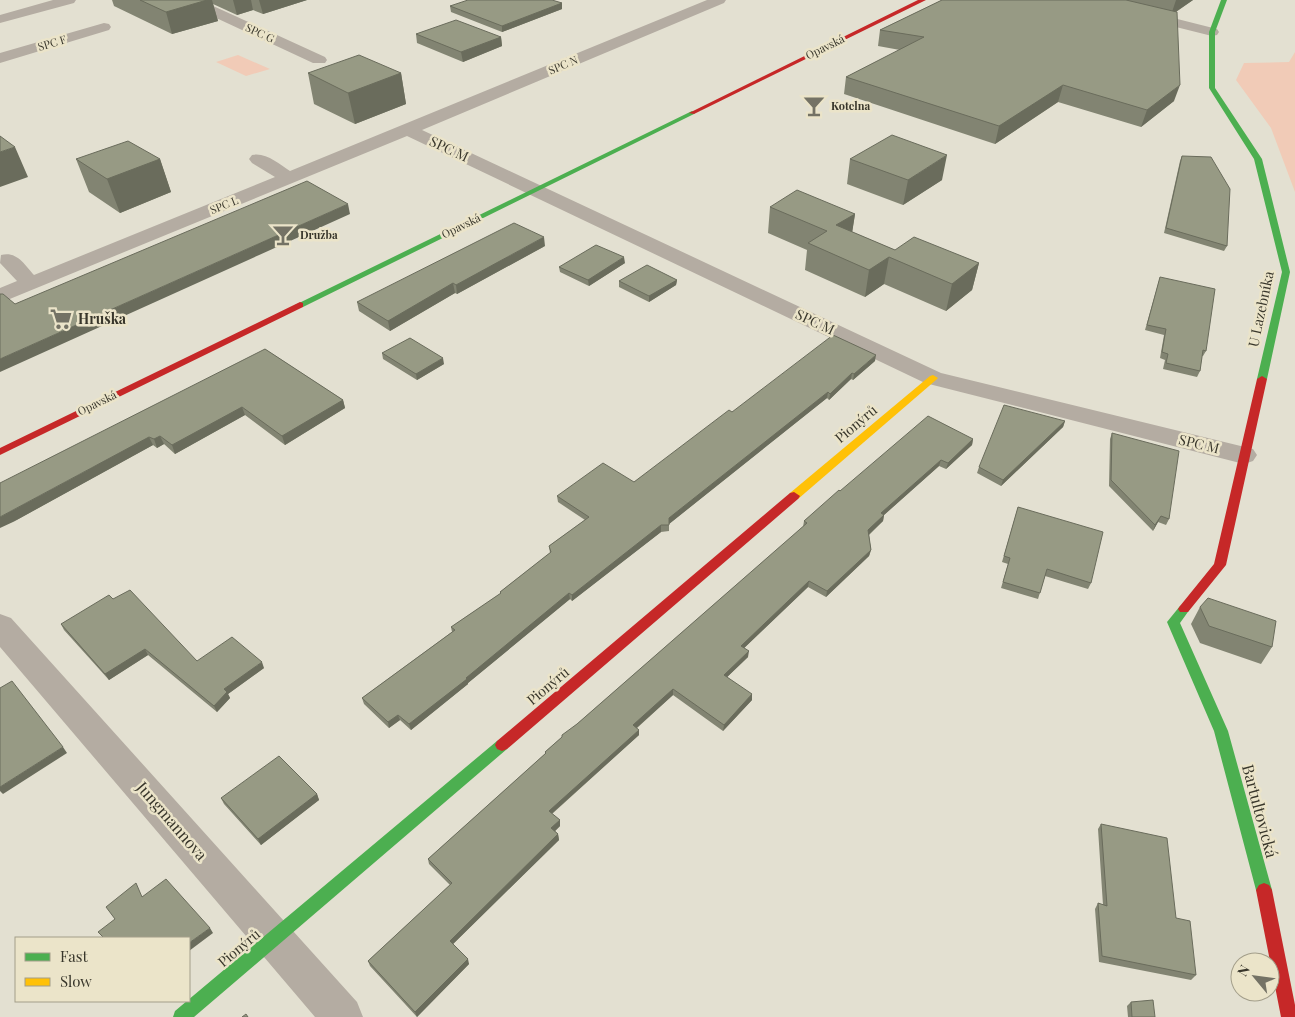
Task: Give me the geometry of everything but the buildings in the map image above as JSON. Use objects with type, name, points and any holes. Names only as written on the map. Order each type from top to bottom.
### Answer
[{"type":"street","points":[[0,19],[69,0]]},
{"type":"street","name":"Opavská","points":[[0,452],[922,0]]},
{"type":"street","points":[[1085,0],[1212,32]]},
{"type":"street","name":"U Lazebníka","points":[[1173,622],[1220,564],[1286,272],[1258,159],[1212,88],[1212,32],[1224,0]]},
{"type":"street","name":"SPC N","points":[[407,130],[711,1]]},
{"type":"street","name":"SPC G","points":[[195,3],[319,60]]},
{"type":"street","name":"SPC F","points":[[0,58],[104,27]]},
{"type":"street","name":"SPC M","points":[[407,130],[933,378],[1244,455]]},
{"type":"street","name":"SPC L","points":[[0,296],[407,130]]},
{"type":"street","points":[[258,159],[289,178]]},
{"type":"street","points":[[8,258],[35,281]]},
{"type":"street","name":"Pionýrů","points":[[181,1017],[933,378]]},
{"type":"street","name":"Bartultovická","points":[[1173,622],[1221,731],[1265,892],[1289,1017]]},
{"type":"street","name":"Jungmannova","points":[[0,626],[275,938],[342,1017]]},
{"type":"shaded area","points":[[1295,52],[1295,192],[1271,128],[1236,80],[1244,63],[1289,62]]},
{"type":"shaded area","points":[[238,55],[270,69],[246,76],[216,62]]},
{"type":"traffic: fast","points":[[1224,0],[1212,32],[1212,88],[1258,159],[1286,272],[1262,379]]},
{"type":"traffic: fast","points":[[300,305],[692,113]]},
{"type":"traffic: fast","points":[[1184,609],[1173,622],[1221,731],[1264,890]]},
{"type":"traffic: fast","points":[[181,1017],[502,745]]},
{"type":"traffic: slow","points":[[794,496],[933,378]]},
{"type":"traffic: jam","points":[[692,113],[923,0]]},
{"type":"traffic: jam","points":[[0,452],[300,305]]},
{"type":"traffic: jam","points":[[1184,609],[1220,565],[1262,379]]},
{"type":"traffic: jam","points":[[502,745],[794,496]]},
{"type":"traffic: jam","points":[[1264,890],[1289,1017]]},
{"type":"place","name":"Kotelna","points":[[814,106]]},
{"type":"place","name":"Družba","points":[[283,235]]},
{"type":"place","name":"Hruška","points":[[61,319]]}]
